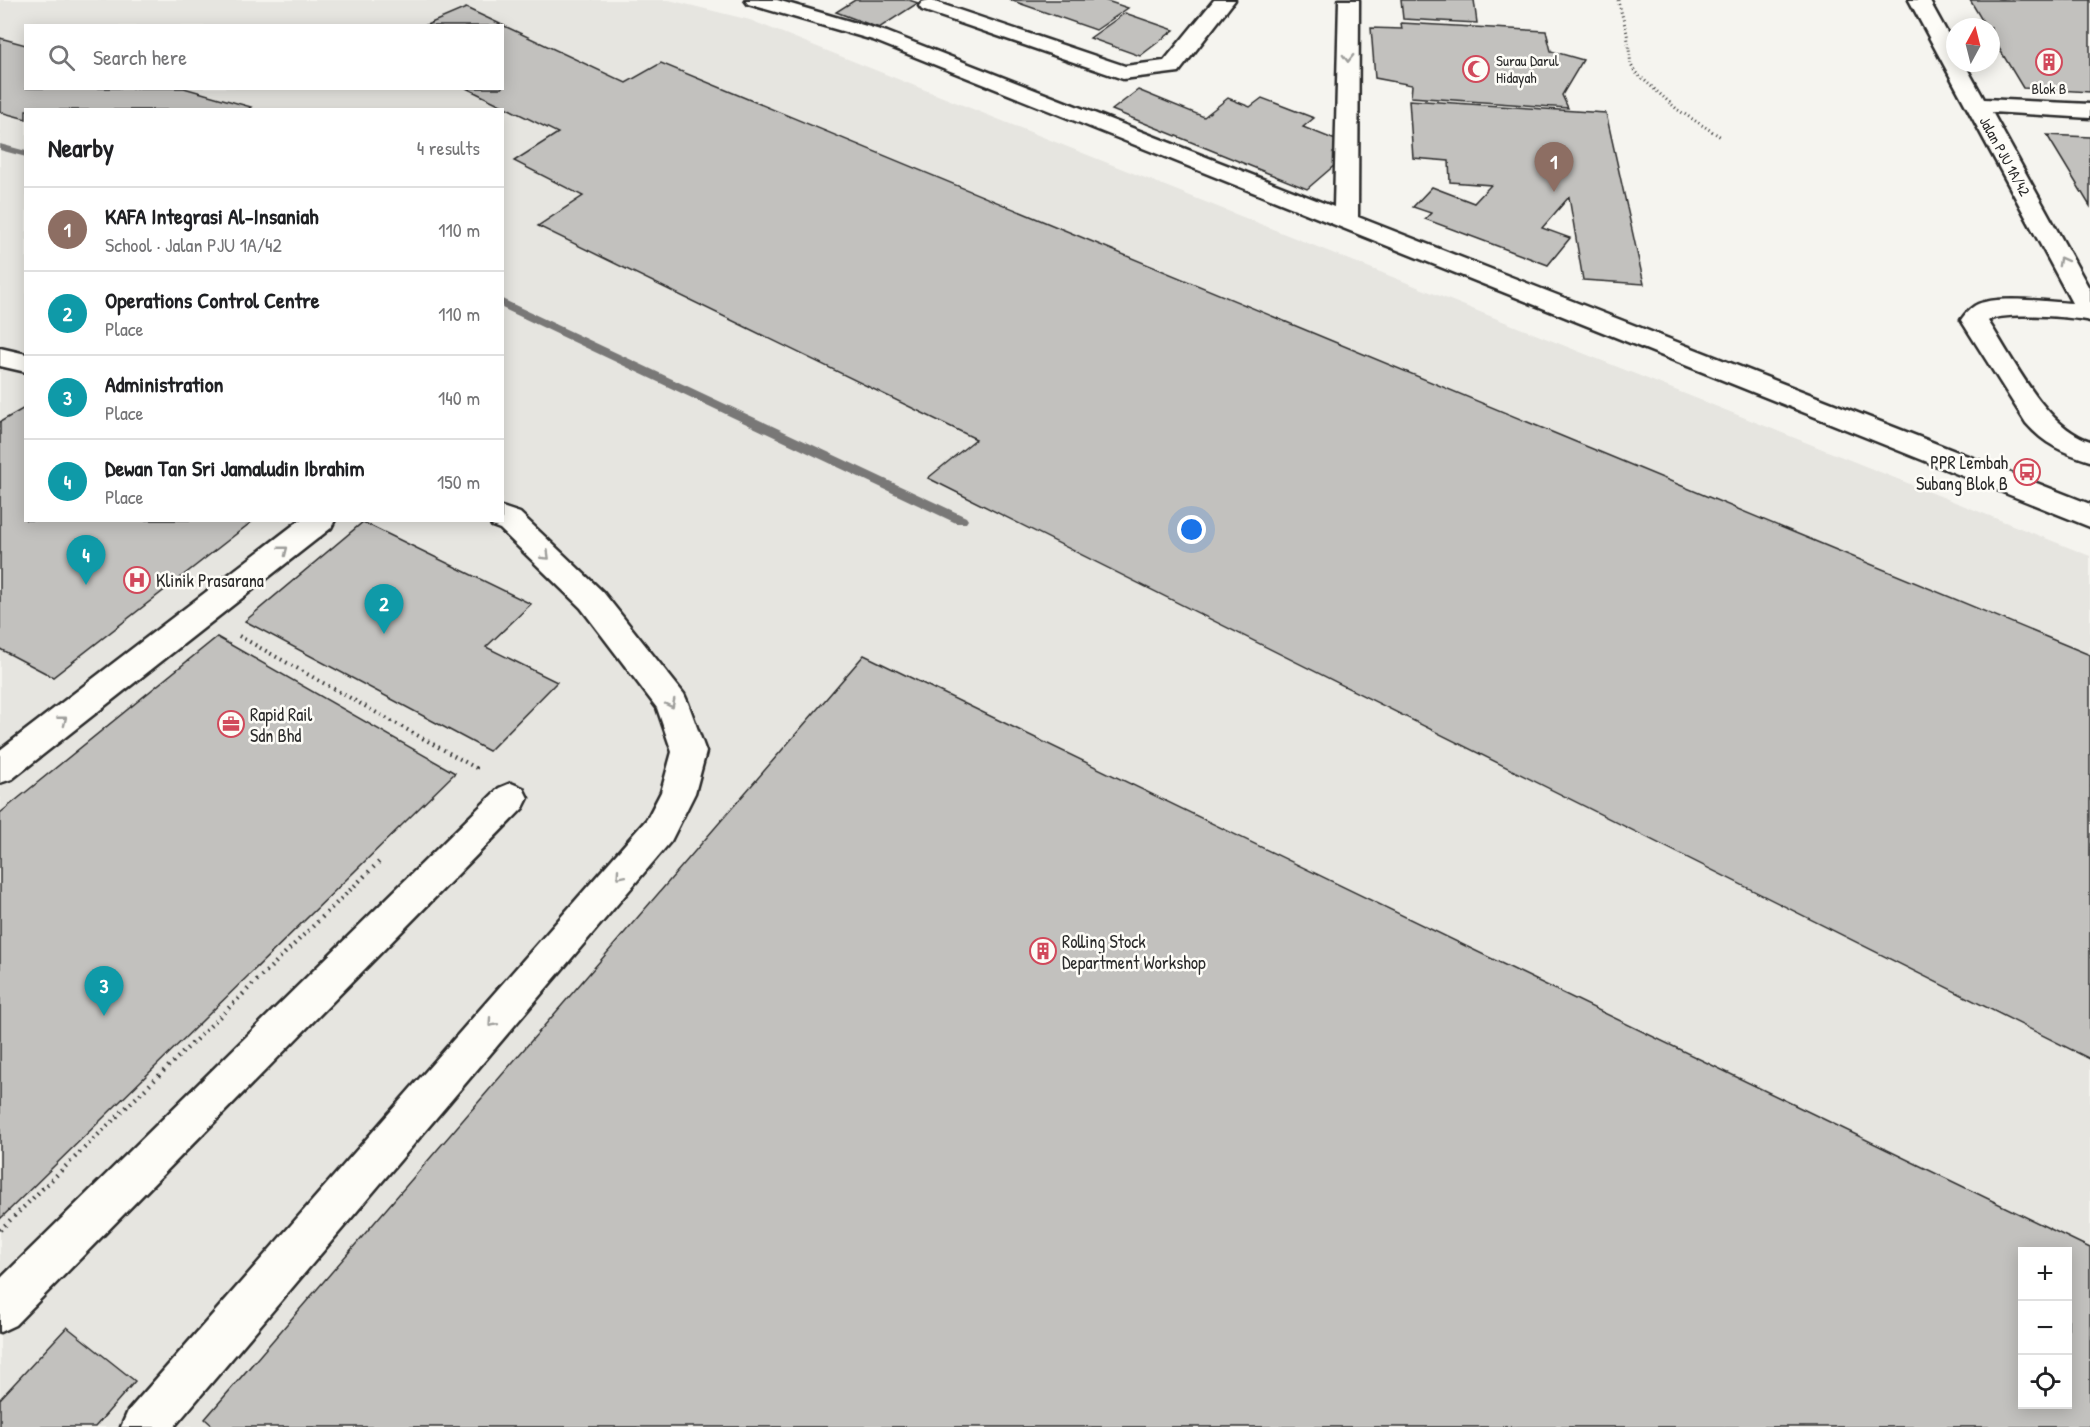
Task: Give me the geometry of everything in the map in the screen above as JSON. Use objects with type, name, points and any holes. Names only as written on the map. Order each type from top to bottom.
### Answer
[{"type":"street","points":[[756,0],[896,26],[1346,222],[2090,516]]},
{"type":"street","points":[[896,26],[930,3],[1123,73],[1171,67],[1225,0]]},
{"type":"street","points":[[1346,222],[1349,0]]},
{"type":"street","name":"Jalan PJU 1A/42","points":[[1919,0],[2090,312]]},
{"type":"street","points":[[1977,105],[2090,111]]},
{"type":"street","points":[[2090,312],[2015,308],[1984,310],[1974,320],[2036,416],[2049,432],[2072,445],[2090,451]]},
{"type":"street","points":[[0,357],[24,363]]},
{"type":"street","points":[[144,1427],[658,830],[678,793],[689,752],[672,702],[592,600],[510,521],[504,519]]},
{"type":"street","points":[[8,751],[318,522]]},
{"type":"street","points":[[0,1311],[511,798]]},
{"type":"path","points":[[1618,0],[1627,33],[1631,64],[1635,72],[1678,110],[1721,137]]},
{"type":"path","points":[[231,631],[476,768],[468,776]]},
{"type":"path","points":[[0,1230],[383,859]]},
{"type":"shaded area","points":[[0,0],[669,0],[750,20],[2090,556],[2090,1427],[0,1427]]},
{"type":"building","points":[[855,0],[909,0],[918,3],[879,28],[836,12]]},
{"type":"building","points":[[1010,0],[1104,0],[1128,8],[1096,30]]},
{"type":"building","points":[[1401,0],[1474,0],[1477,23],[1403,19]]},
{"type":"building","name":"Blok B","points":[[1970,0],[2090,0],[2090,92],[2023,88],[2000,50],[2000,18],[1981,18]]},
{"type":"building","points":[[466,8],[500,24],[429,24]]},
{"type":"building","points":[[1125,13],[1174,30],[1140,56],[1090,38]]},
{"type":"building","name":"Surau Darul Hidayah","points":[[1401,23],[1546,31],[1551,51],[1583,60],[1562,95],[1568,108],[1411,97],[1412,85],[1375,78],[1371,28],[1402,29]]},
{"type":"building","points":[[504,26],[626,83],[661,63],[2090,655],[2090,1059],[928,478],[976,439],[538,226],[583,196],[514,161],[558,133],[470,90],[504,90]]},
{"type":"building","points":[[0,38],[24,44],[24,90],[191,90],[251,107],[24,108],[24,118],[0,112]]},
{"type":"building","points":[[1138,90],[1204,117],[1228,98],[1250,107],[1262,98],[1314,118],[1303,127],[1343,143],[1333,153],[1344,157],[1307,189],[1112,110]]},
{"type":"building","points":[[1409,100],[1606,113],[1644,284],[1583,280],[1569,197],[1542,228],[1570,238],[1548,265],[1425,219],[1431,213],[1413,207],[1432,187],[1474,203],[1491,185],[1450,182],[1449,161],[1413,158]]},
{"type":"building","points":[[2047,135],[2090,137],[2090,206]]},
{"type":"building","points":[[24,408],[24,522],[251,522],[53,677],[0,649],[0,422]]},
{"type":"building","points":[[363,522],[531,604],[486,647],[557,682],[489,751],[245,621]]},
{"type":"building","points":[[217,637],[455,773],[0,1219],[0,813]]},
{"type":"building","name":"Rolling Stock Department Workshop","points":[[864,655],[2090,1248],[2090,1427],[214,1427],[205,1419]]},
{"type":"building","points":[[67,1327],[135,1381],[95,1427],[0,1427],[0,1399]]},
{"type":"waterway","points":[[0,147],[24,153]]},
{"type":"waterway","points":[[504,304],[961,520]]},
{"type":"place","name":"Blok B","points":[[2049,62]]},
{"type":"place","name":"Surau Darul Hidayah","points":[[1476,69]]},
{"type":"place","name":"KAFA Integrasi Al-Insaniah","points":[[1554,192]]},
{"type":"place","name":"PPR Lembah Subang Blok B","points":[[2027,472]]},
{"type":"place","name":"Klinik Prasarana","points":[[137,580]]},
{"type":"place","name":"Dewan Tan Sri Jamaludin Ibrahim","points":[[86,585]]},
{"type":"place","name":"Operations Control Centre","points":[[384,634]]},
{"type":"place","name":"Rapid Rail Sdn Bhd","points":[[231,724]]},
{"type":"place","name":"Rolling Stock Department Workshop","points":[[1043,951]]},
{"type":"place","name":"Administration","points":[[104,1016]]}]
